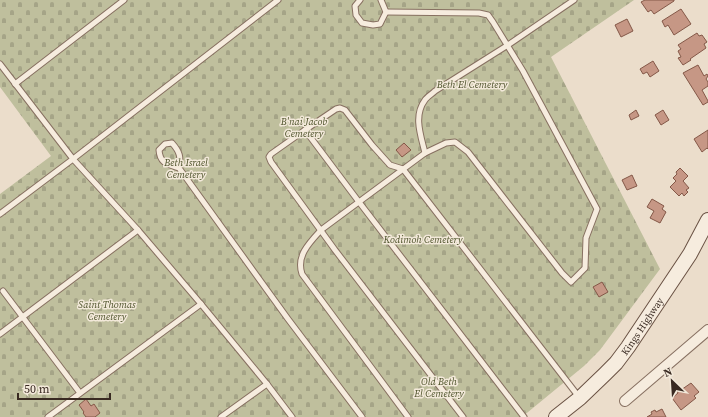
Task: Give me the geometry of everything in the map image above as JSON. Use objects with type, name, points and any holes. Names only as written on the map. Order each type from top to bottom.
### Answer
[{"type":"main road","name":"Kings Highway","points":[[556,417],[580,398],[616,363],[636,336],[690,254],[708,220]]},
{"type":"street","points":[[625,401],[708,330]]},
{"type":"lane","points":[[16,84],[124,0]]},
{"type":"lane","points":[[0,214],[278,0]]},
{"type":"lane","points":[[360,0],[355,6],[356,16],[362,23],[373,25],[380,24],[386,12],[381,0]]},
{"type":"lane","points":[[425,153],[418,121],[420,109],[425,99],[574,0]]},
{"type":"lane","points":[[386,12],[479,13],[488,16],[508,45],[523,71],[597,209],[586,238],[585,268],[571,282],[562,273],[468,152],[456,142],[446,143],[425,153],[321,230],[311,241],[301,257],[300,268],[302,274],[408,417]]},
{"type":"lane","points":[[0,64],[73,159],[138,230],[201,304],[267,384],[292,417]]},
{"type":"lane","points":[[463,417],[340,256],[271,162],[269,157],[271,154],[336,109],[340,108],[345,110],[372,145],[390,165],[403,169],[580,398]]},
{"type":"lane","points":[[305,130],[524,417]]},
{"type":"lane","points":[[179,168],[180,158],[178,149],[172,143],[165,144],[159,150],[160,157],[163,162],[179,168],[288,319],[362,417]]},
{"type":"lane","points":[[0,334],[138,230]]},
{"type":"lane","points":[[3,291],[80,393]]},
{"type":"lane","points":[[48,417],[201,304]]},
{"type":"lane","points":[[221,417],[267,384]]},
{"type":"green space","points":[[0,0],[634,0],[551,57],[660,269],[600,350],[584,366],[522,417],[0,417],[0,194],[51,156],[0,87]]},
{"type":"building","points":[[645,0],[674,1],[654,14],[651,10],[648,12],[641,2]]},
{"type":"building","points":[[681,9],[691,24],[674,35],[668,25],[665,27],[662,21]]},
{"type":"building","points":[[627,19],[633,31],[621,37],[615,25]]},
{"type":"building","points":[[697,33],[699,36],[702,35],[707,42],[704,44],[706,48],[683,65],[678,58],[681,57],[678,51],[681,49],[678,45]]},
{"type":"building","points":[[653,61],[659,71],[650,77],[647,72],[643,74],[640,69]]},
{"type":"building","points":[[698,65],[704,76],[707,74],[708,76],[706,79],[708,86],[702,90],[708,102],[703,105],[683,73]]},
{"type":"building","points":[[636,110],[639,116],[631,120],[629,115]]},
{"type":"building","points":[[663,110],[669,120],[661,125],[655,115]]},
{"type":"building","points":[[708,130],[708,149],[707,148],[702,152],[694,139]]},
{"type":"building","points":[[404,143],[411,150],[402,157],[396,150]]},
{"type":"building","points":[[680,168],[688,176],[683,181],[689,188],[686,190],[688,192],[684,196],[682,193],[679,196],[670,187],[676,181],[673,178]]},
{"type":"building","points":[[632,175],[637,186],[627,190],[622,180]]},
{"type":"building","points":[[652,199],[664,206],[662,209],[666,212],[660,223],[650,218],[654,211],[647,207]]},
{"type":"building","points":[[602,282],[608,292],[599,297],[593,287]]},
{"type":"building","points":[[691,383],[699,392],[694,396],[696,398],[681,410],[672,398],[678,393],[677,391]]},
{"type":"building","points":[[86,399],[91,406],[94,404],[100,413],[95,417],[86,417],[79,405]]},
{"type":"building","points":[[662,409],[666,417],[647,417],[652,414],[651,412],[655,410],[656,412]]},
{"type":"park label","name":"Beth El Cemetery","points":[[472,84]]},
{"type":"park label","name":"B'nai Jacob Cemetery","points":[[304,126]]},
{"type":"park label","name":"Beth Israel Cemetery","points":[[186,168]]},
{"type":"park label","name":"Kodimoh Cemetery","points":[[423,239]]},
{"type":"park label","name":"Saint Thomas Cemetery","points":[[107,310]]},
{"type":"park label","name":"Old Beth El Cemetery","points":[[439,386]]}]
